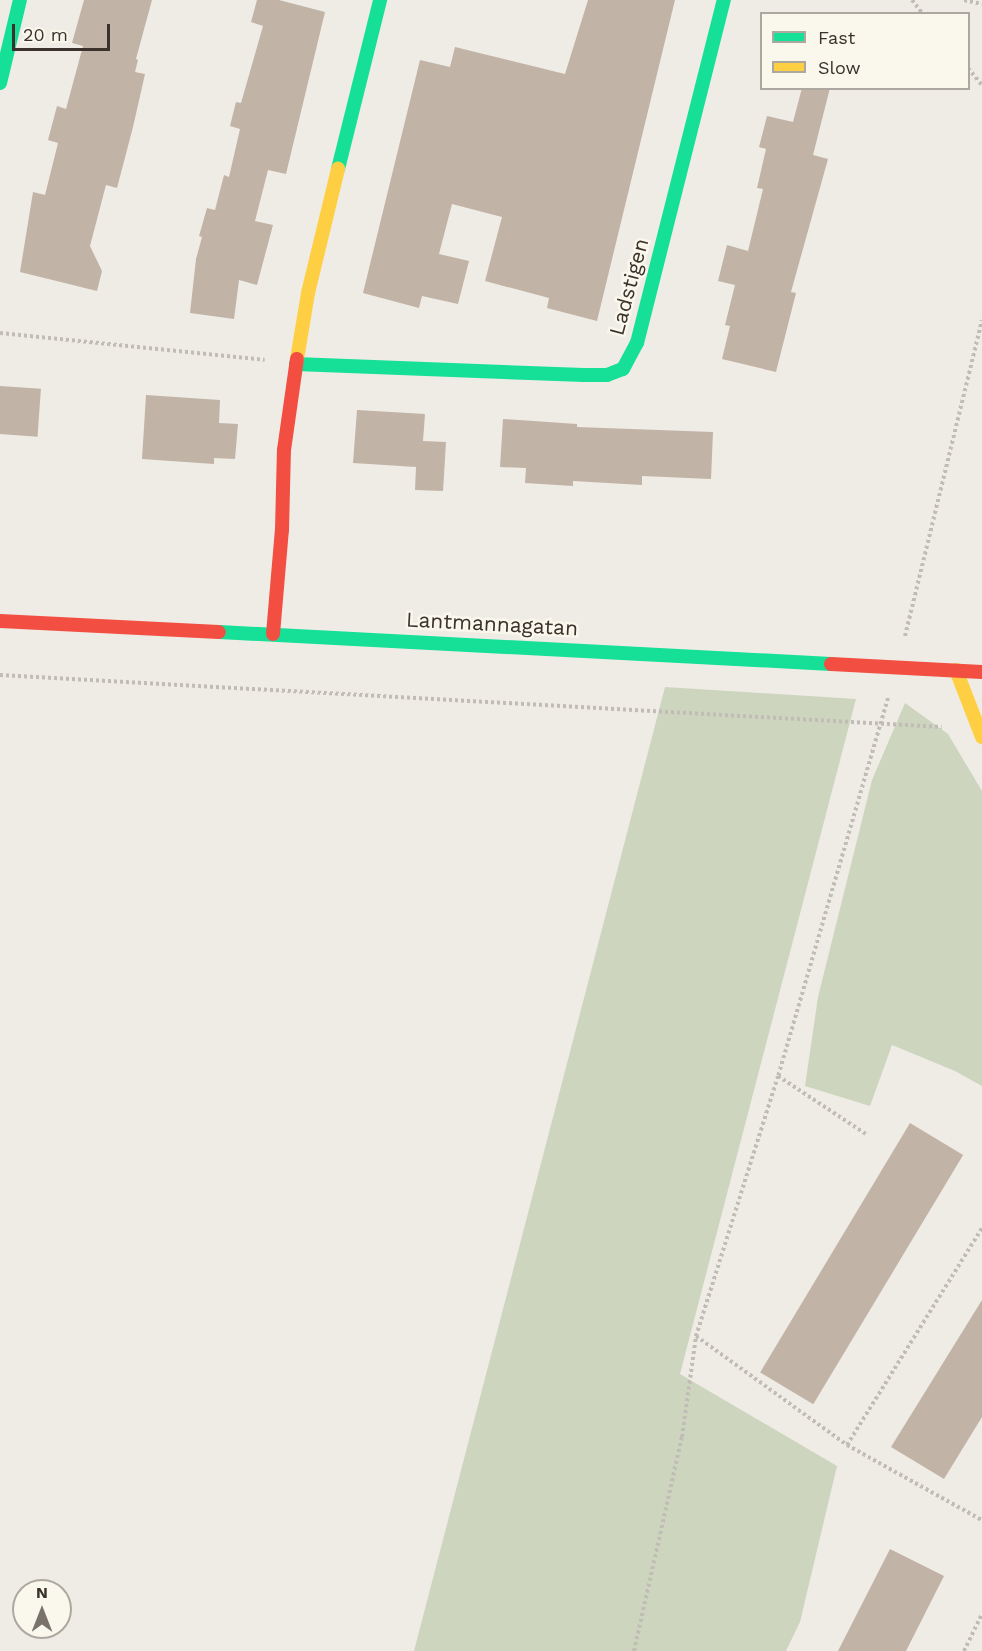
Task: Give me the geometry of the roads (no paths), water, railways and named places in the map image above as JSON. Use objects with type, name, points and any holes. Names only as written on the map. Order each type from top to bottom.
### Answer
[{"type":"street","points":[[0,83],[20,0]]},
{"type":"street","points":[[273,634],[282,530],[284,450],[296,364],[308,293],[380,0]]},
{"type":"street","name":"Ladstigen","points":[[296,364],[584,375],[608,375],[623,369],[637,343],[724,0]]},
{"type":"street","name":"Lantmannagatan","points":[[0,621],[982,672]]},
{"type":"street","points":[[956,670],[980,733]]}]
